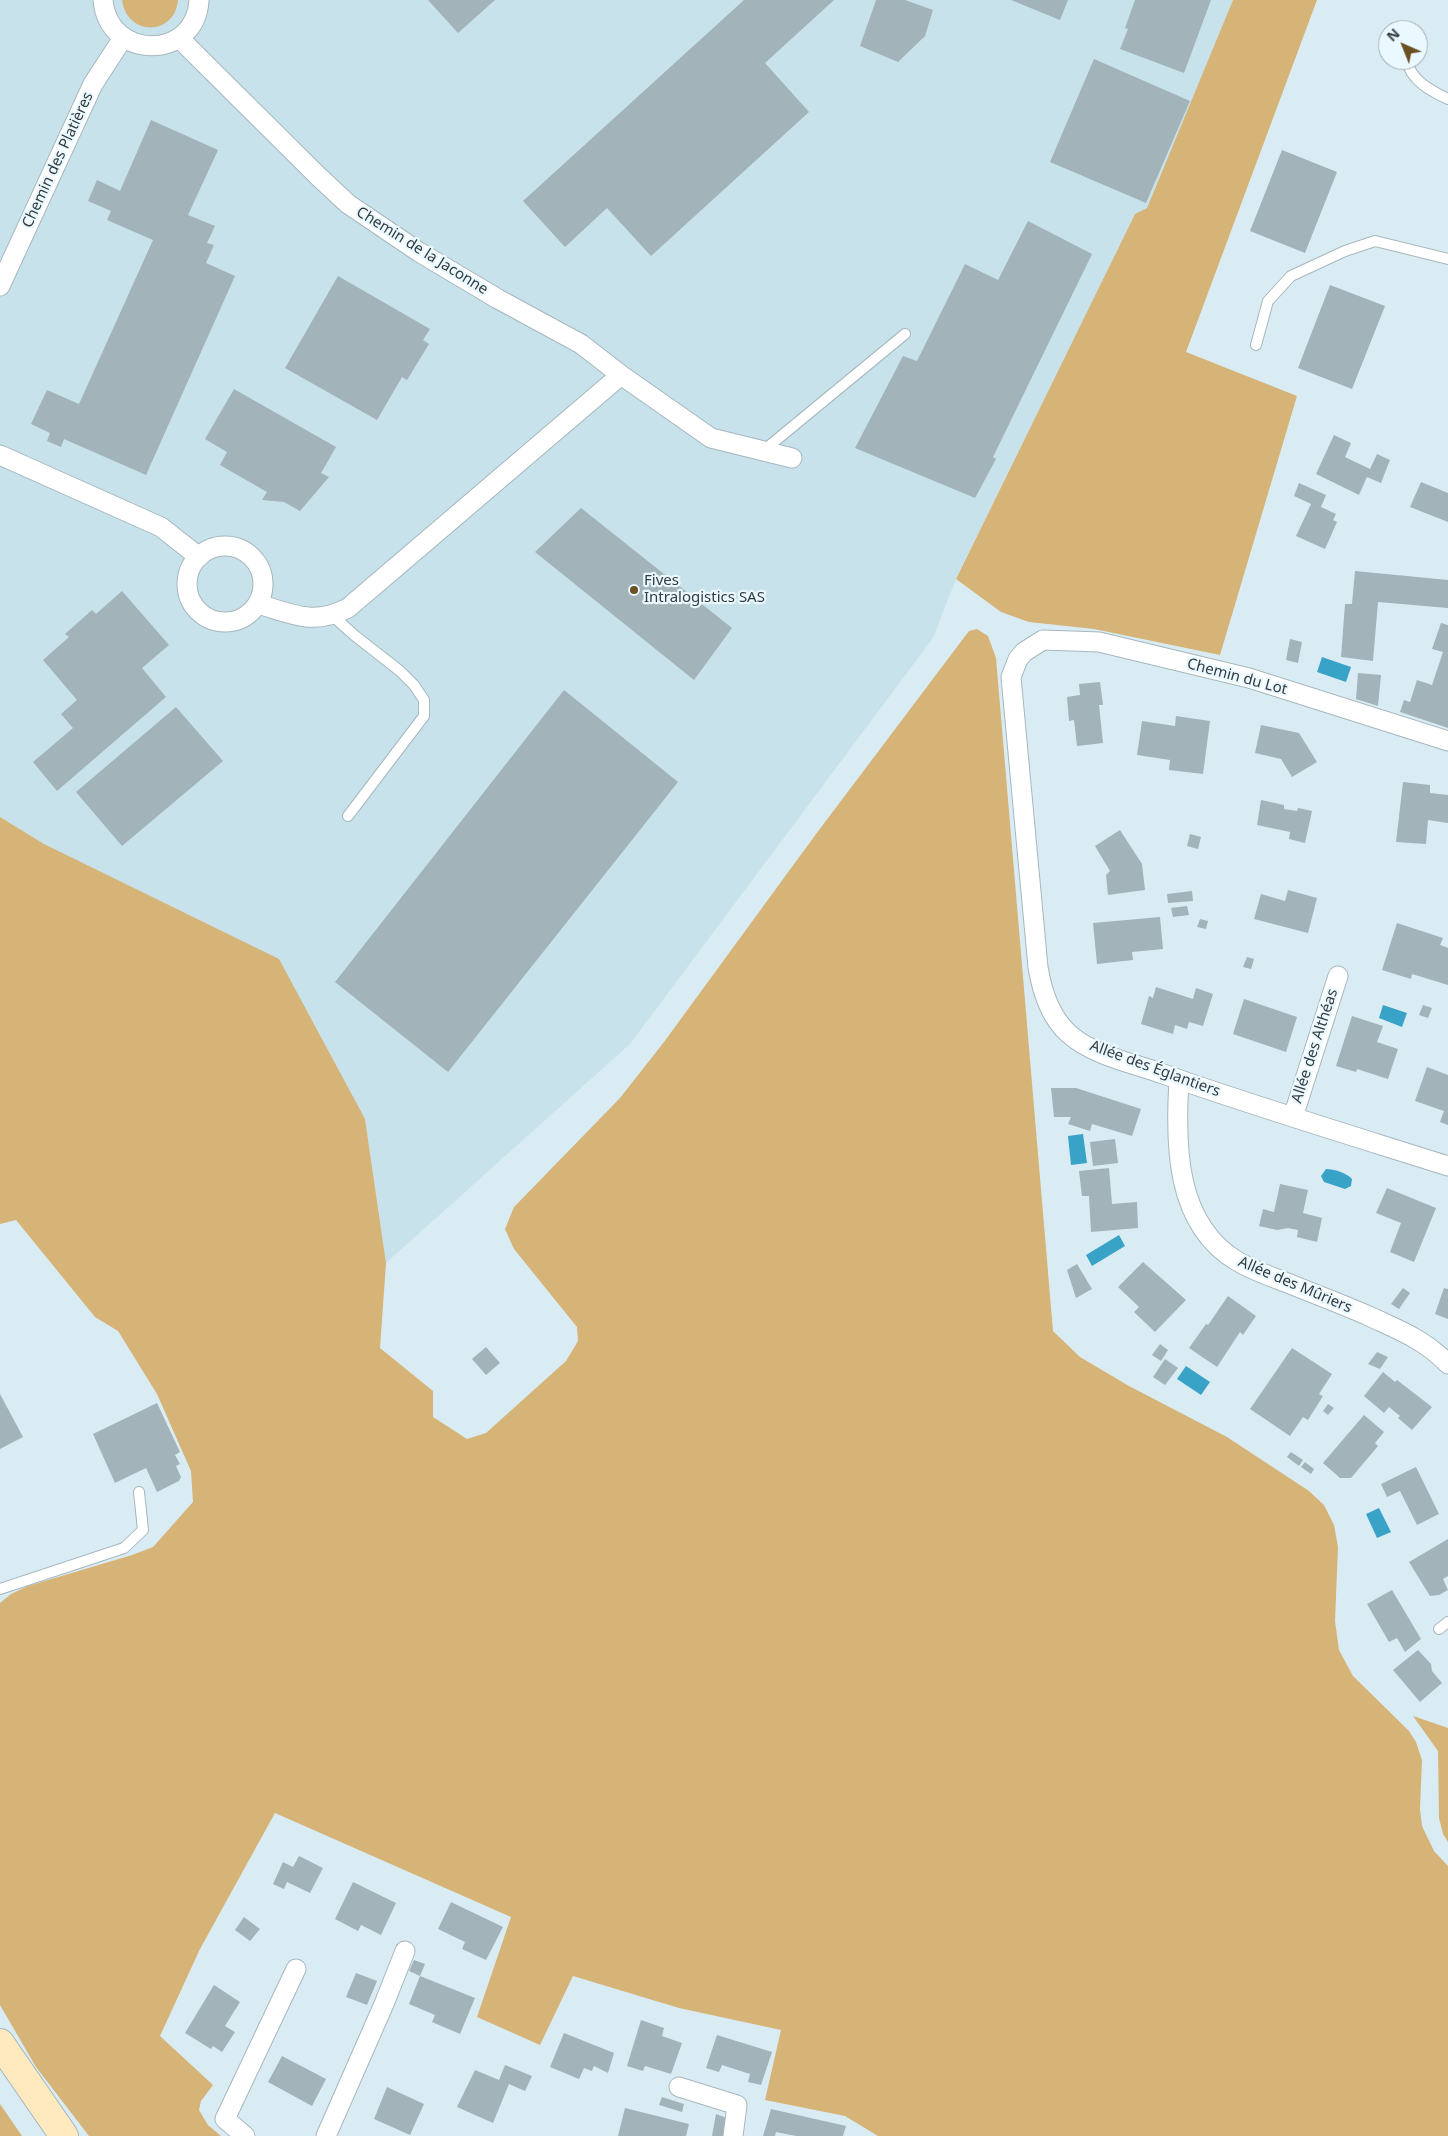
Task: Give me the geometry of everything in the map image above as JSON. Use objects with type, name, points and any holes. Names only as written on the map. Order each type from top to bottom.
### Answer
[{"type":"street","points":[[103,0],[105,14],[111,25],[123,38],[134,44],[157,46],[179,38],[191,26],[198,10],[199,0]]},
{"type":"street","name":"Chemin des Platières","points":[[0,286],[93,84],[123,38]]},
{"type":"street","name":"Chemin de la Jaconne","points":[[179,38],[348,204],[435,261],[498,299],[581,344],[711,438],[792,458]]},
{"type":"street","points":[[258,604],[318,619],[333,616],[348,608],[621,374]]},
{"type":"street","points":[[0,456],[161,527],[198,557]]},
{"type":"street","points":[[232,546],[243,550],[253,558],[260,568],[263,580],[258,604],[250,613],[239,620],[226,623],[213,620],[201,614],[192,605],[187,593],[190,567],[198,557],[214,548],[232,546]]},
{"type":"street","name":"Chemin du Lot","points":[[1024,652],[1043,640],[1099,642],[1249,678],[1448,741]]},
{"type":"street","name":"Allée des Églantiers","points":[[1024,652],[1014,667],[1011,677],[1011,689],[1041,987],[1057,1021],[1080,1042],[1094,1050],[1178,1080],[1448,1166]]},
{"type":"street","name":"Allée des Althéas","points":[[1293,1117],[1338,976]]},
{"type":"street","name":"Allée des Mûriers","points":[[1178,1080],[1176,1119],[1185,1193],[1195,1216],[1215,1244],[1226,1254],[1254,1270],[1346,1306],[1413,1336],[1427,1344],[1448,1364]]},
{"type":"street","points":[[326,2136],[384,2004],[404,1951]]},
{"type":"street","points":[[245,2136],[225,2119],[296,1969]]},
{"type":"street","points":[[2,2044],[64,2136]]},
{"type":"street","points":[[679,2087],[737,2105],[733,2136]]},
{"type":"lane","points":[[1410,70],[1420,83],[1448,98]]},
{"type":"lane","points":[[1256,345],[1268,301],[1291,276],[1345,251],[1374,242],[1448,259]]},
{"type":"lane","points":[[763,450],[905,334]]},
{"type":"lane","points":[[333,616],[400,671],[414,685],[424,700],[424,716],[348,816]]},
{"type":"lane","points":[[0,1590],[124,1548],[143,1530],[139,1492]]},
{"type":"lane","points":[[1439,1629],[1448,1622]]},
{"type":"shaded area","points":[[0,0],[1233,0],[1147,208],[1135,214],[958,574],[933,638],[630,1044],[386,1263],[365,1119],[44,844],[0,817]]},
{"type":"shaded area","points":[[122,0],[178,0],[175,12],[169,20],[160,26],[151,27],[141,26],[132,21],[126,12]]},
{"type":"shaded area","points":[[1233,0],[1317,0],[1186,352],[1297,396],[1220,655],[1094,629],[1029,622],[1001,612],[956,579],[1135,214],[1147,208]]},
{"type":"shaded area","points":[[977,629],[988,636],[996,658],[1053,1331],[1080,1357],[1129,1386],[1227,1437],[1309,1491],[1324,1505],[1334,1525],[1338,1547],[1335,1621],[1339,1650],[1353,1676],[1409,1731],[1416,1742],[1422,1760],[1420,1809],[1422,1826],[1434,1851],[1448,1866],[1448,2136],[878,2136],[845,2116],[765,2100],[781,2030],[679,2008],[573,1976],[540,2045],[477,2017],[511,1917],[275,1813],[200,1949],[160,2036],[213,2085],[201,2101],[199,2110],[208,2125],[221,2136],[89,2136],[36,2067],[0,2005],[0,1603],[11,1594],[28,1586],[153,1547],[193,1502],[191,1471],[157,1394],[118,1331],[95,1317],[16,1220],[0,1224],[0,817],[44,844],[279,959],[365,1119],[386,1263],[380,1348],[433,1391],[433,1417],[467,1439],[486,1433],[566,1361],[578,1341],[577,1327],[514,1249],[505,1229],[514,1207],[620,1098],[664,1042],[816,834],[969,631]]},
{"type":"shaded area","points":[[1413,1716],[1448,1728],[1448,1842],[1443,1834],[1439,1818],[1438,1751]]},
{"type":"shaded area","points":[[0,2104],[22,2136],[0,2136]]},
{"type":"water","points":[[1322,657],[1351,667],[1346,682],[1317,672]]},
{"type":"water","points":[[1383,1005],[1407,1013],[1402,1027],[1379,1018]]},
{"type":"water","points":[[1083,1134],[1087,1163],[1071,1165],[1068,1136]]},
{"type":"water","points":[[1326,1169],[1347,1175],[1352,1179],[1351,1186],[1345,1189],[1324,1182],[1321,1176]]},
{"type":"water","points":[[1119,1235],[1125,1246],[1092,1266],[1086,1255]]},
{"type":"water","points":[[1186,1366],[1210,1382],[1201,1395],[1177,1379]]},
{"type":"water","points":[[1379,1508],[1391,1532],[1377,1538],[1366,1514]]},
{"type":"building","points":[[428,0],[495,0],[458,33]]},
{"type":"building","points":[[744,0],[834,0],[765,63],[809,112],[651,256],[607,208],[565,247],[523,201]]},
{"type":"building","points":[[876,0],[905,0],[933,10],[925,36],[898,62],[860,46]]},
{"type":"building","points":[[1011,0],[1068,0],[1060,20]]},
{"type":"building","points":[[1135,0],[1211,0],[1184,73],[1120,49],[1128,29],[1125,28]]},
{"type":"building","points":[[1094,59],[1190,101],[1146,203],[1050,162]]},
{"type":"building","points":[[151,120],[218,150],[188,215],[215,226],[207,243],[214,245],[206,263],[235,276],[146,475],[64,439],[61,447],[47,441],[50,433],[31,424],[47,390],[79,404],[153,240],[107,220],[111,211],[88,201],[97,180],[120,191]]},
{"type":"building","points":[[1282,150],[1337,172],[1305,253],[1250,231]]},
{"type":"building","points":[[1028,221],[1092,254],[993,457],[996,459],[975,498],[855,448],[903,356],[917,361],[965,264],[998,280]]},
{"type":"building","points":[[338,276],[430,329],[423,340],[429,344],[407,380],[402,377],[377,420],[285,368]]},
{"type":"building","points":[[1330,285],[1385,306],[1352,389],[1298,368]]},
{"type":"building","points":[[234,389],[336,447],[321,473],[329,477],[300,511],[284,502],[262,500],[267,492],[220,465],[227,452],[205,439]]},
{"type":"building","points":[[1334,435],[1351,443],[1345,457],[1370,469],[1377,454],[1390,460],[1381,483],[1367,477],[1359,495],[1316,474]]},
{"type":"building","points":[[1421,482],[1448,493],[1448,522],[1410,507]]},
{"type":"building","points":[[1299,483],[1326,495],[1321,507],[1336,514],[1333,520],[1337,522],[1325,549],[1296,536],[1311,504],[1294,496]]},
{"type":"building","name":"Fives Intralogistics SAS","points":[[581,508],[732,628],[694,680],[535,552]]},
{"type":"building","points":[[1355,571],[1448,580],[1448,608],[1378,602],[1373,661],[1341,657],[1345,604],[1352,604]]},
{"type":"building","points":[[122,591],[169,645],[142,668],[166,697],[57,791],[33,762],[73,728],[61,714],[77,700],[43,660],[69,637],[65,634],[92,610],[96,614]]},
{"type":"building","points":[[1441,623],[1448,625],[1448,728],[1400,712],[1404,700],[1410,702],[1417,680],[1432,685],[1443,652],[1432,649]]},
{"type":"building","points":[[1290,639],[1302,642],[1298,663],[1286,660]]},
{"type":"building","points":[[1358,673],[1381,675],[1378,706],[1356,699]]},
{"type":"building","points":[[1100,682],[1103,705],[1099,705],[1103,743],[1077,746],[1074,720],[1069,721],[1067,697],[1080,695],[1079,684]]},
{"type":"building","points":[[564,690],[678,782],[448,1072],[335,982]]},
{"type":"building","points":[[176,707],[223,761],[122,846],[76,792]]},
{"type":"building","points":[[1176,716],[1210,721],[1203,774],[1169,770],[1170,760],[1137,755],[1142,721],[1175,726]]},
{"type":"building","points":[[1261,725],[1299,733],[1317,762],[1292,777],[1281,759],[1255,753]]},
{"type":"building","points":[[1403,782],[1430,785],[1430,793],[1448,795],[1448,823],[1428,820],[1426,844],[1396,842]]},
{"type":"building","points":[[1261,800],[1284,805],[1284,809],[1297,811],[1298,808],[1312,811],[1305,843],[1289,839],[1290,832],[1257,825]]},
{"type":"building","points":[[1120,830],[1142,864],[1145,890],[1108,895],[1106,875],[1110,871],[1095,846]]},
{"type":"building","points":[[1190,834],[1201,837],[1198,849],[1187,846]]},
{"type":"building","points":[[1288,890],[1317,898],[1308,933],[1254,919],[1261,894],[1285,901]]},
{"type":"building","points":[[1192,891],[1193,901],[1168,903],[1167,894]]},
{"type":"building","points":[[1187,906],[1189,915],[1173,917],[1171,908]]},
{"type":"building","points":[[1160,917],[1163,949],[1132,952],[1133,960],[1097,964],[1093,923]]},
{"type":"building","points":[[1200,919],[1208,921],[1206,929],[1197,927]]},
{"type":"building","points":[[1397,923],[1443,938],[1440,945],[1448,948],[1448,985],[1412,974],[1411,979],[1382,970]]},
{"type":"building","points":[[1247,957],[1254,959],[1251,969],[1243,967]]},
{"type":"building","points":[[1156,987],[1193,999],[1196,988],[1213,994],[1203,1026],[1189,1022],[1187,1029],[1175,1025],[1173,1034],[1141,1024],[1149,996],[1153,998]]},
{"type":"building","points":[[1244,999],[1297,1017],[1286,1052],[1233,1034]]},
{"type":"building","points":[[1423,1005],[1432,1008],[1428,1018],[1419,1015]]},
{"type":"building","points":[[1352,1016],[1383,1026],[1377,1042],[1398,1049],[1388,1079],[1357,1069],[1356,1072],[1336,1066]]},
{"type":"building","points":[[1427,1067],[1448,1075],[1448,1125],[1440,1122],[1444,1111],[1415,1101]]},
{"type":"building","points":[[1051,1088],[1076,1088],[1141,1109],[1132,1136],[1092,1124],[1090,1131],[1068,1124],[1071,1117],[1054,1117]]},
{"type":"building","points":[[1115,1139],[1118,1163],[1093,1166],[1090,1142]]},
{"type":"building","points":[[1109,1168],[1112,1204],[1137,1202],[1138,1228],[1091,1232],[1089,1196],[1082,1196],[1079,1171]]},
{"type":"building","points":[[1280,1184],[1308,1190],[1303,1213],[1322,1218],[1317,1242],[1297,1237],[1298,1230],[1288,1228],[1277,1230],[1259,1226],[1263,1209],[1274,1212]]},
{"type":"building","points":[[1387,1188],[1436,1208],[1414,1262],[1390,1252],[1401,1223],[1376,1213]]},
{"type":"building","points":[[1143,1262],[1186,1300],[1155,1332],[1134,1312],[1139,1307],[1118,1287]]},
{"type":"building","points":[[1077,1264],[1092,1289],[1076,1298],[1067,1270]]},
{"type":"building","points":[[1403,1288],[1410,1293],[1399,1309],[1391,1304]]},
{"type":"building","points":[[1444,1288],[1448,1289],[1448,1319],[1435,1314]]},
{"type":"building","points":[[1228,1296],[1256,1316],[1243,1335],[1240,1332],[1217,1367],[1189,1348]]},
{"type":"building","points":[[1160,1344],[1168,1350],[1161,1361],[1152,1355]]},
{"type":"building","points":[[486,1347],[500,1363],[486,1375],[472,1359]]},
{"type":"building","points":[[1292,1348],[1332,1374],[1319,1394],[1323,1396],[1308,1420],[1303,1417],[1290,1436],[1250,1409]]},
{"type":"building","points":[[1377,1352],[1388,1357],[1380,1369],[1368,1364]]},
{"type":"building","points":[[1165,1359],[1178,1368],[1165,1385],[1153,1377]]},
{"type":"building","points":[[1383,1372],[1395,1382],[1397,1380],[1432,1407],[1412,1430],[1389,1407],[1384,1413],[1364,1396]]},
{"type":"building","points":[[0,1394],[23,1437],[0,1449]]},
{"type":"building","points":[[157,1403],[180,1452],[175,1455],[180,1464],[176,1466],[181,1477],[179,1481],[157,1492],[146,1468],[115,1483],[93,1434]]},
{"type":"building","points":[[1328,1404],[1334,1408],[1328,1415],[1323,1411]]},
{"type":"building","points":[[1364,1415],[1384,1432],[1375,1443],[1378,1446],[1351,1478],[1340,1478],[1323,1463]]},
{"type":"building","points":[[1291,1452],[1303,1460],[1299,1466],[1287,1457]]},
{"type":"building","points":[[1305,1462],[1314,1469],[1311,1474],[1301,1467]]},
{"type":"building","points":[[1416,1467],[1439,1514],[1417,1525],[1400,1491],[1387,1497],[1381,1484]]},
{"type":"building","points":[[1448,1539],[1448,1576],[1443,1579],[1448,1590],[1439,1595],[1430,1596],[1409,1562]]},
{"type":"building","points":[[1392,1590],[1421,1639],[1405,1652],[1397,1638],[1389,1642],[1367,1604]]},
{"type":"building","points":[[1418,1650],[1431,1664],[1432,1671],[1442,1683],[1420,1702],[1393,1670]]},
{"type":"building","points":[[299,1856],[323,1868],[310,1893],[287,1882],[284,1889],[273,1884],[283,1862],[293,1867]]},
{"type":"building","points":[[353,1882],[396,1903],[381,1935],[361,1925],[358,1931],[335,1919]]},
{"type":"building","points":[[451,1902],[503,1927],[486,1960],[462,1949],[465,1942],[438,1929]]},
{"type":"building","points":[[244,1917],[260,1929],[250,1941],[235,1930]]},
{"type":"building","points":[[414,1960],[425,1964],[420,1976],[409,1971]]},
{"type":"building","points":[[356,1973],[377,1981],[367,2005],[346,1997]]},
{"type":"building","points":[[420,1976],[475,1998],[460,2034],[432,2022],[435,2015],[409,2004]]},
{"type":"building","points":[[214,1985],[240,2002],[225,2026],[235,2032],[222,2052],[213,2046],[211,2049],[185,2033]]},
{"type":"building","points":[[641,2020],[664,2028],[662,2036],[682,2043],[671,2074],[645,2066],[643,2071],[627,2066]]},
{"type":"building","points":[[564,2033],[614,2053],[608,2073],[594,2066],[592,2071],[584,2068],[579,2079],[550,2067]]},
{"type":"building","points":[[717,2035],[772,2052],[761,2085],[748,2082],[750,2074],[722,2065],[719,2072],[706,2068]]},
{"type":"building","points":[[282,2056],[326,2079],[312,2106],[268,2082]]},
{"type":"building","points":[[505,2065],[532,2076],[525,2091],[509,2084],[493,2123],[457,2107],[475,2070],[499,2080]]},
{"type":"building","points":[[387,2087],[424,2104],[410,2135],[374,2119]]},
{"type":"building","points":[[662,2097],[684,2104],[682,2112],[659,2105]]},
{"type":"building","points":[[625,2108],[689,2124],[686,2136],[618,2136]]},
{"type":"building","points":[[771,2109],[846,2126],[843,2136],[796,2136],[776,2132],[775,2136],[763,2136]]},
{"type":"building","points":[[716,2114],[732,2120],[730,2136],[712,2136]]},
{"type":"place","name":"Fives Intralogistics SAS","points":[[634,590]]}]
